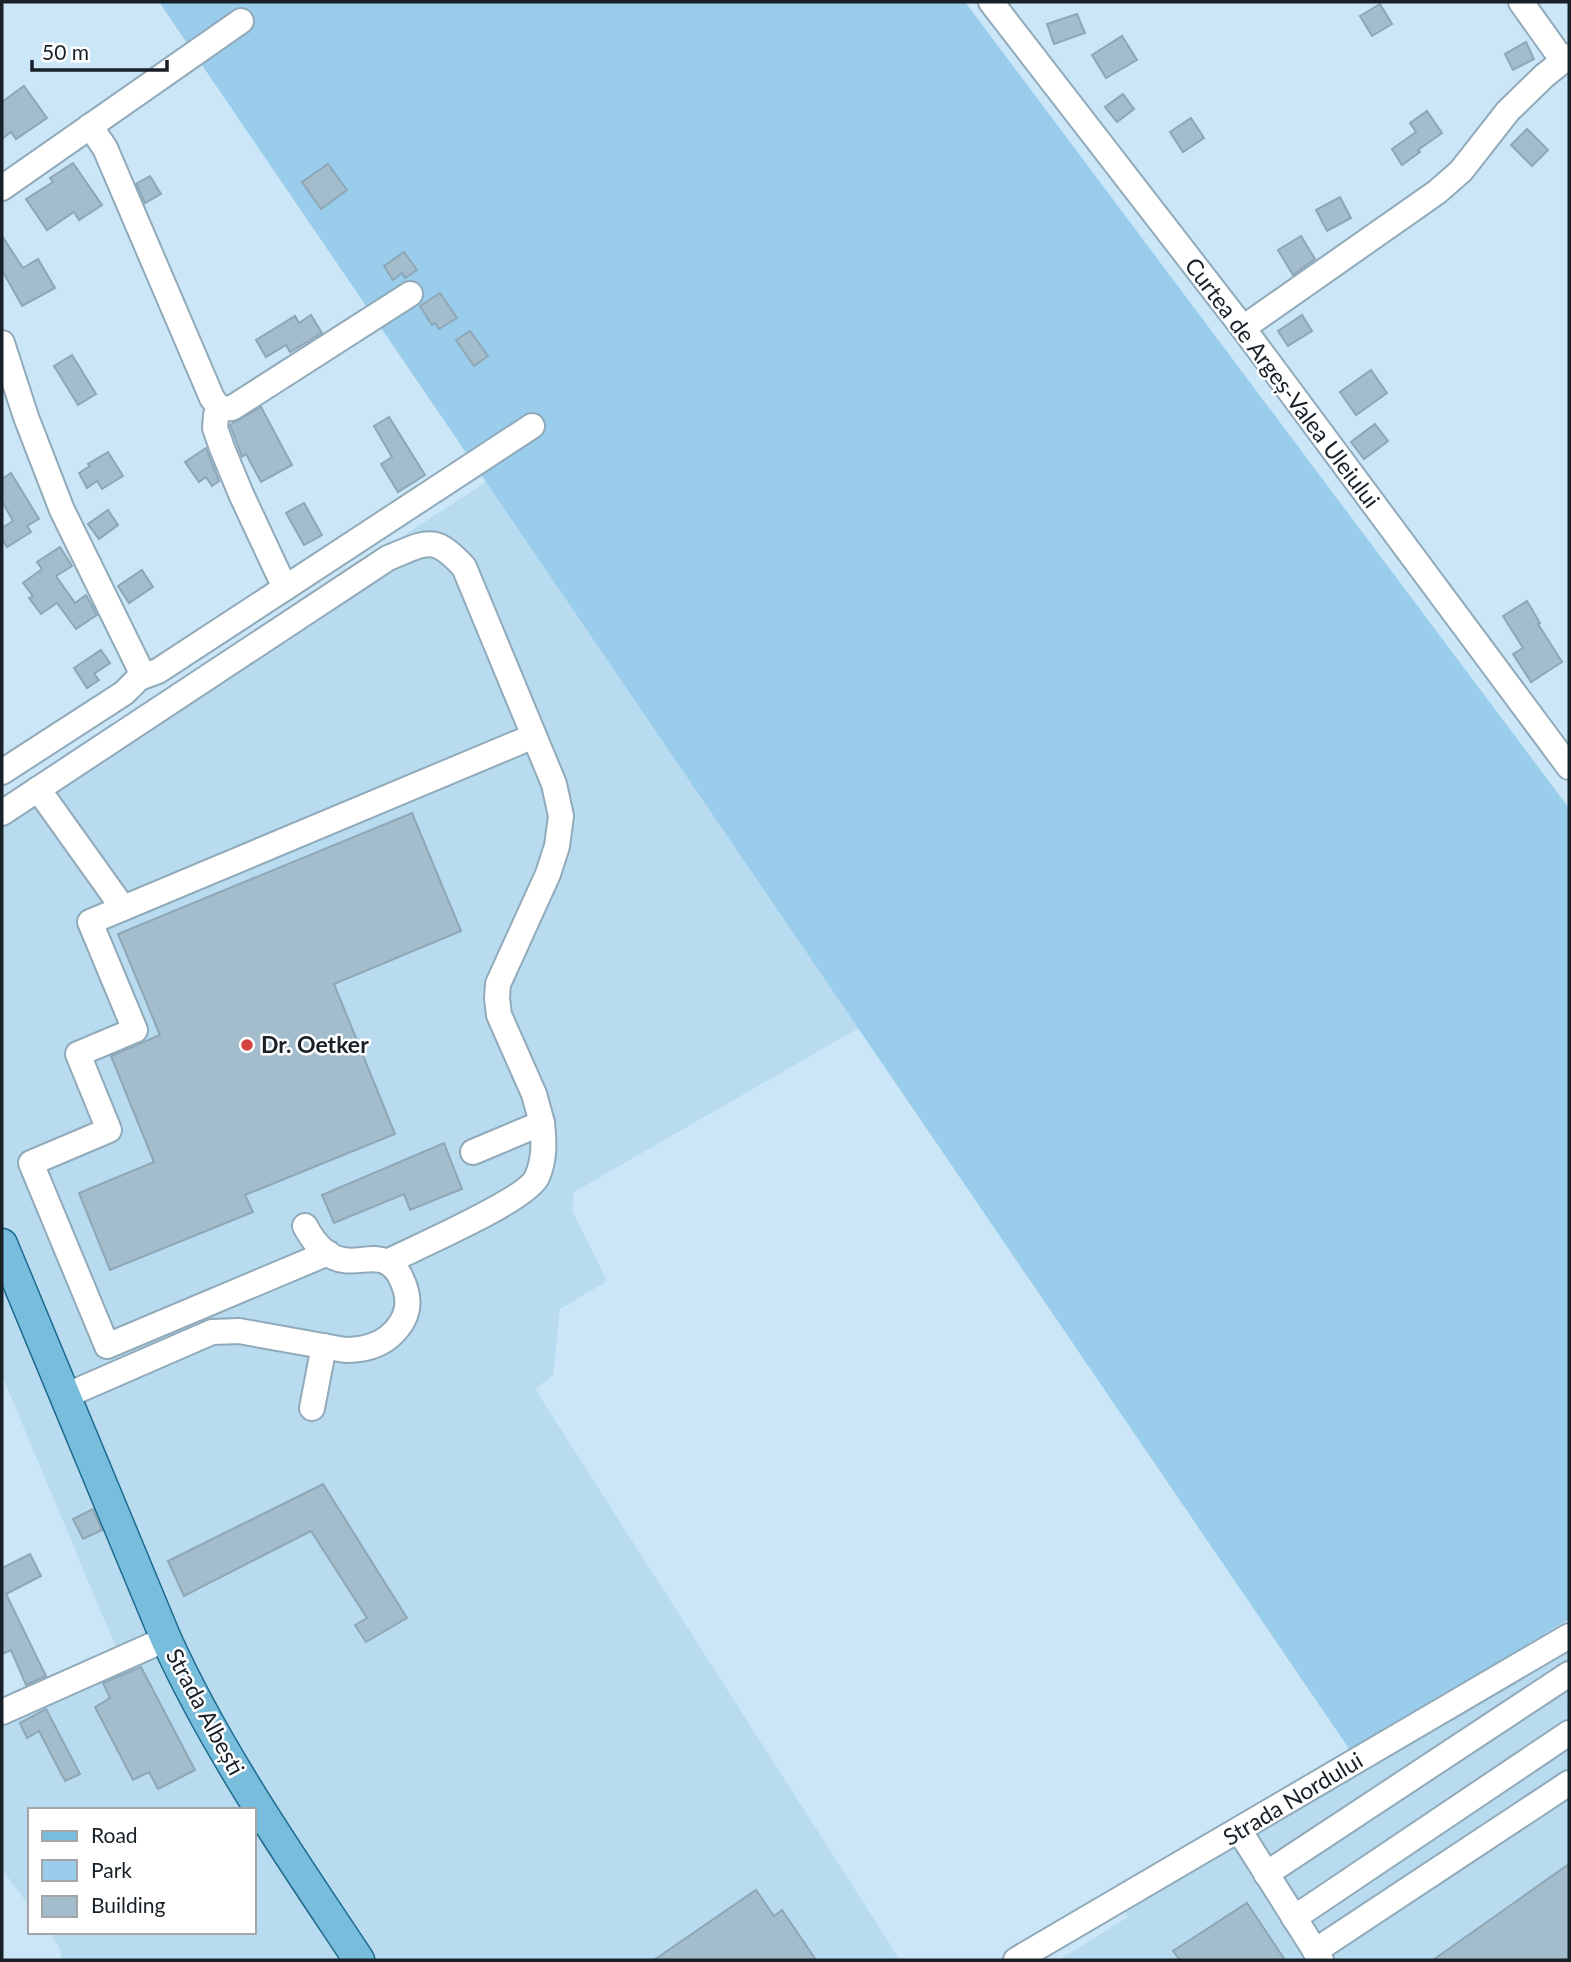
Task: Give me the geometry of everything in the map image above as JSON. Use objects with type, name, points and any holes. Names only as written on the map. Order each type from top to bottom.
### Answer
[{"type":"main road","name":"Strada Albești","points":[[2,1244],[184,1679],[225,1754],[359,1960]]},
{"type":"street","name":"Curtea de Argeș-Valea Uleiului","points":[[991,2],[1243,328],[1569,767]]},
{"type":"street","points":[[1243,328],[1437,192],[1461,170],[1508,111],[1566,58],[1521,2]]},
{"type":"street","points":[[2,188],[241,21]]},
{"type":"street","points":[[90,126],[105,148],[212,398],[220,409]]},
{"type":"street","points":[[220,409],[232,408],[410,294]]},
{"type":"street","points":[[2,343],[26,417],[62,510],[134,654],[140,669],[139,678]]},
{"type":"street","points":[[220,409],[216,415],[215,428],[222,448],[285,588]]},
{"type":"street","points":[[2,772],[124,693],[139,678],[158,671],[532,426]]},
{"type":"street","points":[[2,813],[388,558],[415,547],[435,543],[448,551],[464,568],[554,784],[561,816],[557,846],[548,874],[498,984],[499,1015],[534,1094],[545,1146],[537,1179],[523,1193],[387,1262]]},
{"type":"street","points":[[328,1253],[107,1346],[31,1163],[109,1130],[78,1054],[135,1030],[90,922],[534,736]]},
{"type":"street","points":[[38,789],[123,908]]},
{"type":"street","points":[[472,1152],[542,1123]]},
{"type":"street","points":[[65,1396],[212,1332],[239,1331],[345,1350],[359,1350],[381,1343],[393,1334],[405,1318],[409,1302],[406,1286],[398,1270],[387,1262],[376,1259],[343,1261],[314,1242],[305,1226]]},
{"type":"street","points":[[312,1408],[324,1346]]},
{"type":"street","name":"Strada Nordului","points":[[1016,1960],[1569,1636]]},
{"type":"street","points":[[2,1712],[166,1639]]},
{"type":"street","points":[[1266,1874],[1569,1674]]},
{"type":"street","points":[[1294,1918],[1569,1733]]},
{"type":"street","points":[[1239,1830],[1318,1956],[1569,1783]]},
{"type":"shaded area","points":[[547,442],[949,976],[574,1192],[572,1211],[607,1281],[560,1309],[553,1375],[535,1389],[900,1960],[62,1960],[59,1946],[50,1934],[256,1934],[256,1808],[28,1808],[28,1904],[2,1869],[2,1714],[117,1650],[2,1375],[2,798]]},
{"type":"shaded area","points":[[1569,1632],[1569,1960],[1059,1960],[1128,1917],[1116,1898]]},
{"type":"green space","points":[[159,2],[965,2],[1569,808],[1569,1619],[1352,1753]]},
{"type":"building","points":[[1380,4],[1392,24],[1372,36],[1360,16]]},
{"type":"building","points":[[1077,14],[1085,33],[1054,44],[1047,24]]},
{"type":"building","points":[[1122,36],[1137,60],[1106,78],[1092,55]]},
{"type":"building","points":[[1526,42],[1534,59],[1513,70],[1505,54]]},
{"type":"building","points":[[24,86],[47,118],[16,139],[11,132],[2,139],[2,102]]},
{"type":"building","points":[[1123,94],[1134,109],[1117,122],[1105,107]]},
{"type":"building","points":[[1427,111],[1442,133],[1402,165],[1392,149],[1416,132],[1410,123]]},
{"type":"building","points":[[1191,118],[1204,138],[1183,152],[1170,132]]},
{"type":"building","points":[[1527,129],[1548,150],[1532,166],[1511,145]]},
{"type":"building","points":[[73,163],[102,205],[79,220],[74,212],[47,230],[26,199],[53,182],[50,178]]},
{"type":"building","points":[[328,164],[347,190],[321,209],[302,182]]},
{"type":"building","points":[[150,176],[161,194],[145,203],[136,184]]},
{"type":"building","points":[[1340,197],[1351,218],[1327,231],[1316,210]]},
{"type":"building","points":[[2,236],[23,268],[38,259],[55,288],[22,306],[2,270]]},
{"type":"building","points":[[1301,236],[1315,259],[1293,275],[1278,250]]},
{"type":"building","points":[[404,252],[417,270],[405,278],[402,273],[393,280],[384,266]]},
{"type":"building","points":[[440,293],[457,318],[439,329],[435,323],[432,325],[420,306]]},
{"type":"building","points":[[311,315],[322,333],[290,352],[286,345],[266,357],[256,340],[295,316],[299,323]]},
{"type":"building","points":[[1302,315],[1312,331],[1288,346],[1278,331]]},
{"type":"building","points":[[470,331],[488,356],[474,366],[456,340]]},
{"type":"building","points":[[72,355],[96,394],[78,405],[54,366]]},
{"type":"building","points":[[1371,370],[1387,393],[1356,415],[1340,392]]},
{"type":"building","points":[[261,407],[292,465],[261,482],[246,454],[242,457],[230,425]]},
{"type":"building","points":[[389,417],[425,475],[398,492],[381,464],[392,457],[374,426]]},
{"type":"building","points":[[1375,424],[1388,441],[1364,459],[1351,442]]},
{"type":"building","points":[[206,448],[219,481],[212,486],[206,477],[199,482],[185,462]]},
{"type":"building","points":[[108,452],[123,476],[102,489],[97,481],[87,488],[79,473]]},
{"type":"building","points":[[11,473],[39,519],[27,526],[31,532],[7,547],[2,539],[2,528],[13,521],[2,501],[2,479]]},
{"type":"building","points":[[304,503],[322,535],[304,545],[286,513]]},
{"type":"building","points":[[108,510],[118,525],[99,539],[88,524]]},
{"type":"building","points":[[60,547],[72,566],[56,576],[75,603],[86,595],[97,615],[76,629],[57,603],[41,614],[29,598],[33,596],[23,583],[42,569],[37,562]]},
{"type":"building","points":[[142,570],[153,587],[129,603],[118,586]]},
{"type":"building","points":[[1527,601],[1562,662],[1531,682],[1513,654],[1523,648],[1503,616]]},
{"type":"building","points":[[101,650],[110,663],[94,674],[99,680],[87,688],[74,668]]},
{"type":"building","name":"Dr. Oetker","points":[[412,813],[461,931],[334,984],[395,1134],[245,1195],[253,1212],[110,1270],[79,1193],[154,1162],[111,1056],[160,1035],[118,934]]},
{"type":"building","points":[[444,1143],[462,1189],[410,1210],[404,1194],[334,1223],[322,1195]]},
{"type":"building","points":[[323,1484],[407,1618],[366,1642],[355,1625],[367,1618],[311,1531],[184,1596],[168,1561]]},
{"type":"building","points":[[93,1509],[102,1530],[83,1539],[73,1519]]},
{"type":"building","points":[[30,1554],[41,1576],[6,1594],[46,1676],[26,1685],[11,1650],[2,1654],[2,1568]]},
{"type":"building","points":[[141,1667],[195,1770],[158,1789],[149,1772],[133,1780],[95,1707],[110,1698],[103,1683]]},
{"type":"building","points":[[46,1709],[80,1774],[65,1781],[39,1731],[27,1738],[20,1723]]},
{"type":"building","points":[[1569,1864],[1569,1960],[1433,1960]]},
{"type":"building","points":[[756,1890],[774,1916],[782,1910],[816,1960],[654,1960]]},
{"type":"building","points":[[1247,1903],[1285,1960],[1180,1960],[1173,1951]]},
{"type":"place","name":"Dr. Oetker","points":[[247,1045]]}]
